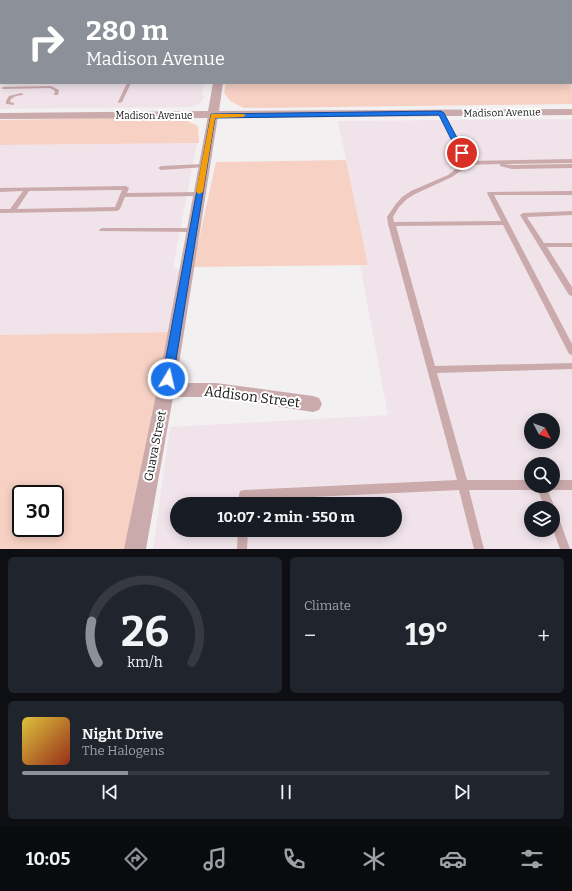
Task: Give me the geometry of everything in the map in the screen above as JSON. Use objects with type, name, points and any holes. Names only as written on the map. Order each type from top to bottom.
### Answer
[{"type":"street","name":"Guava Street","points":[[135,549],[166,390],[218,84]]},
{"type":"street","name":"Madison Avenue","points":[[0,116],[213,116],[572,112]]},
{"type":"street","name":"Addison Street","points":[[166,390],[216,390],[313,404]]},
{"type":"lane","points":[[120,102],[129,84]]},
{"type":"lane","points":[[2,90],[51,87],[57,90],[56,94]]},
{"type":"lane","points":[[12,104],[8,103],[9,98],[20,94]]},
{"type":"lane","points":[[441,113],[462,153],[460,169],[449,178],[408,194],[396,205],[390,217],[480,549]]},
{"type":"lane","points":[[460,163],[498,164],[512,162],[572,162]]},
{"type":"lane","points":[[498,164],[512,167],[572,166]]},
{"type":"lane","points":[[161,168],[204,166]]},
{"type":"lane","points":[[0,190],[126,188],[117,209],[0,211]]},
{"type":"lane","points":[[12,211],[27,190]]},
{"type":"lane","points":[[572,193],[490,193],[572,352]]},
{"type":"lane","points":[[123,195],[199,194]]},
{"type":"lane","points":[[572,213],[523,215],[572,293]]},
{"type":"lane","points":[[391,224],[505,223]]},
{"type":"lane","points":[[102,230],[193,230]]},
{"type":"lane","points":[[542,245],[572,245]]},
{"type":"lane","points":[[431,370],[572,366]]},
{"type":"lane","points":[[244,497],[463,485],[524,485]]},
{"type":"lane","points":[[560,485],[572,486]]},
{"type":"lane","points":[[560,536],[565,549]]},
{"type":"lane","points":[[242,549],[243,537]]},
{"type":"shaded area","points":[[0,84],[204,84],[202,94],[205,97],[199,104],[192,107],[0,109]]},
{"type":"shaded area","points":[[226,84],[572,84],[572,104],[244,108],[230,101],[224,93]]},
{"type":"shaded area","points":[[120,118],[189,120],[189,122],[198,126],[199,143],[0,145],[0,120]]},
{"type":"shaded area","points":[[572,119],[572,549],[153,549],[170,427],[388,415],[360,265],[368,265],[338,121]]},
{"type":"shaded area","points":[[197,143],[173,267],[180,271],[170,332],[0,335],[0,145]]},
{"type":"shaded area","points":[[346,160],[368,265],[193,267],[216,162]]},
{"type":"shaded area","points":[[170,332],[125,549],[0,549],[0,335]]},
{"type":"slow traffic","points":[[199,192],[213,116],[243,115]]},
{"type":"route","points":[[168,379],[213,116],[441,113],[462,153]]}]
